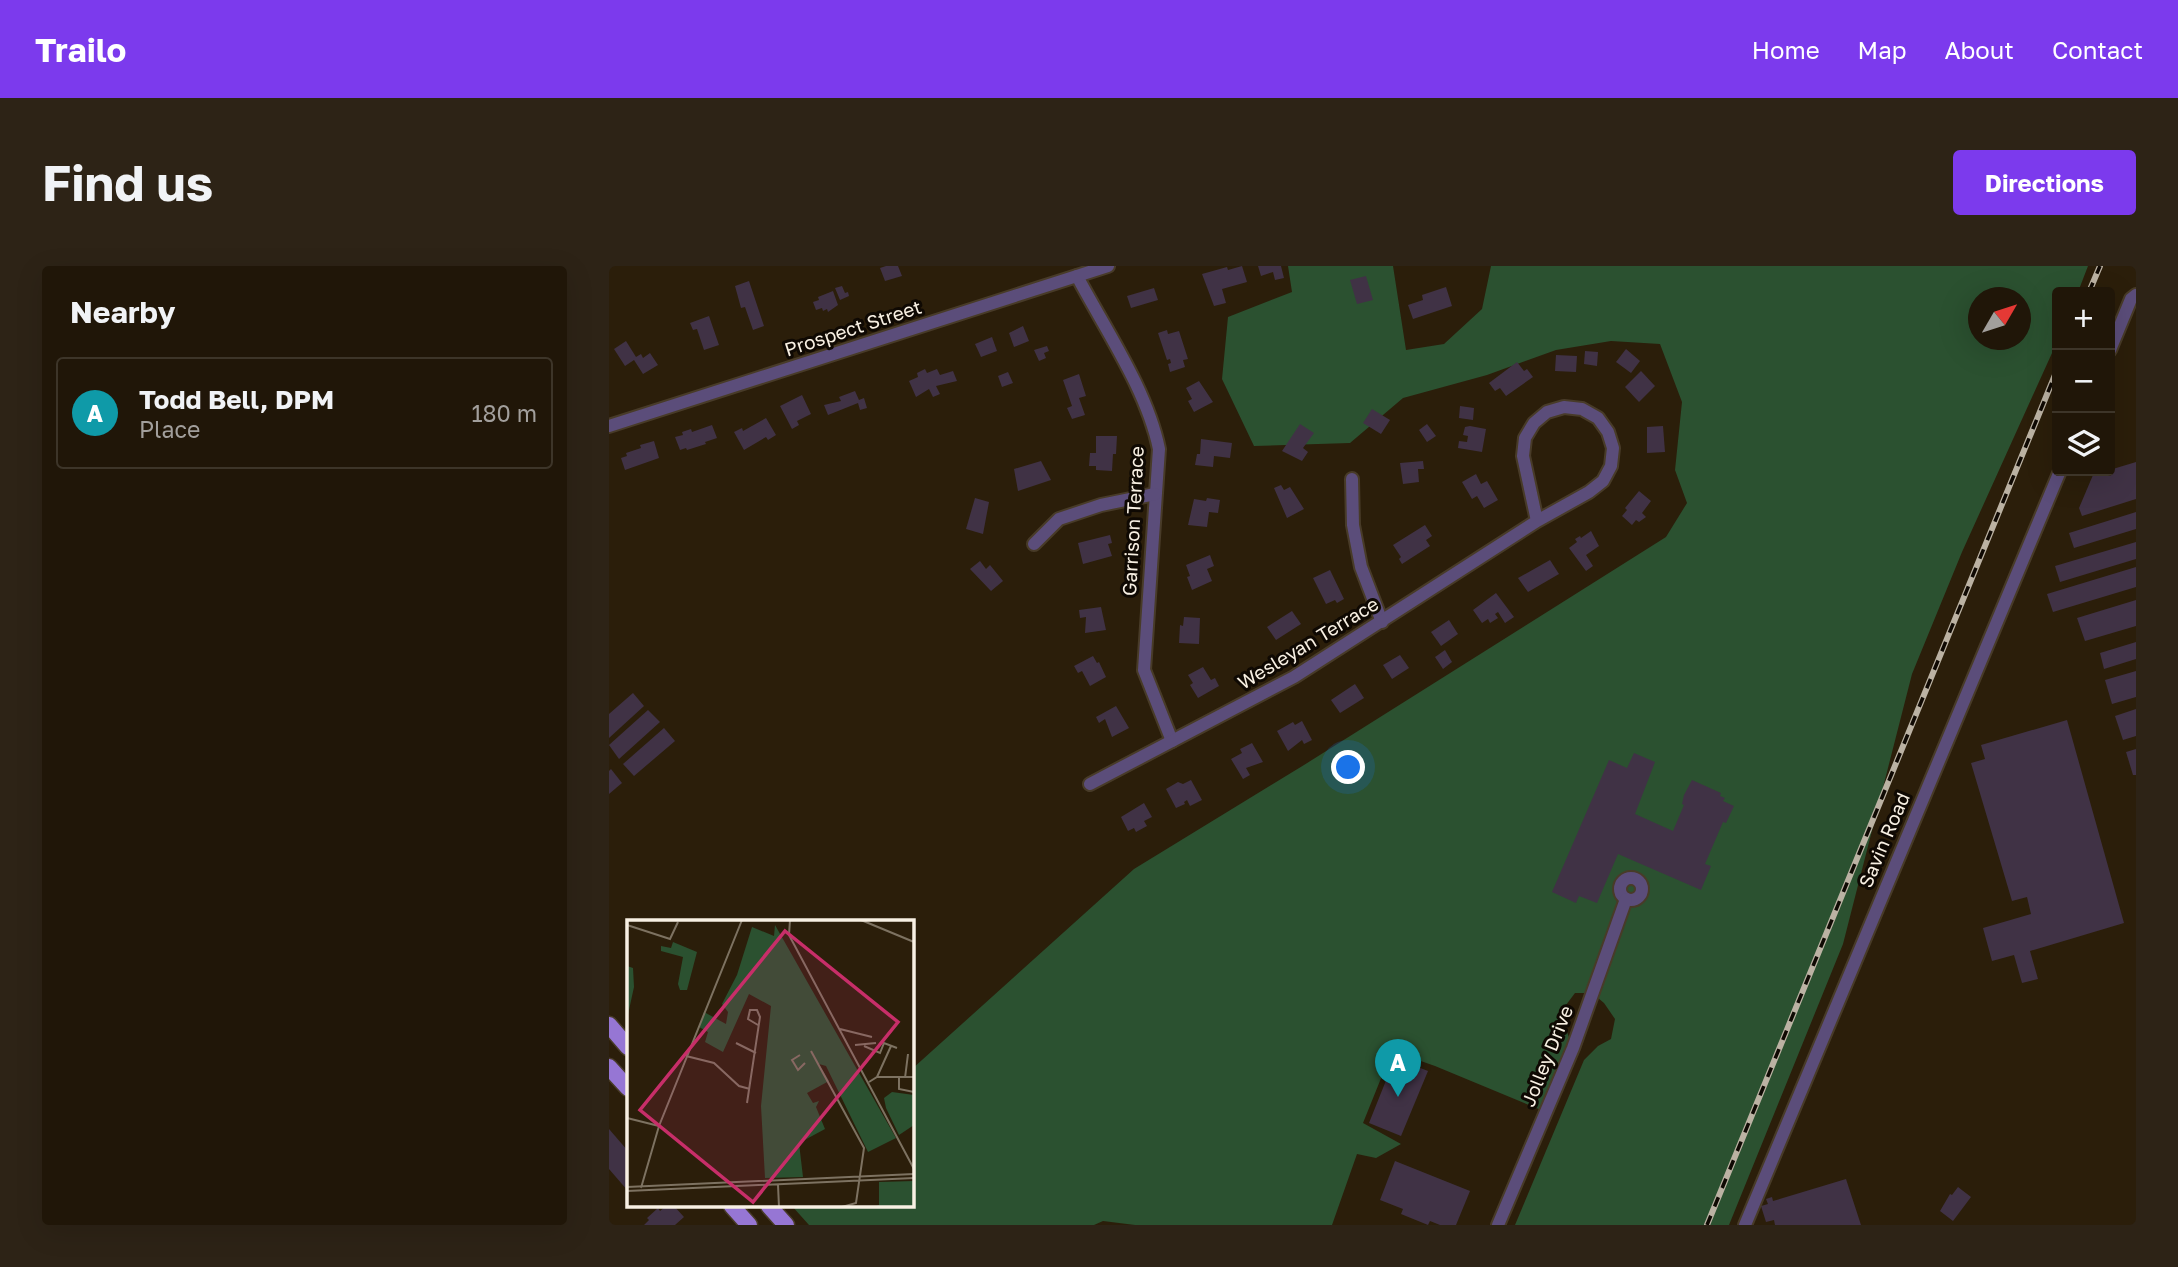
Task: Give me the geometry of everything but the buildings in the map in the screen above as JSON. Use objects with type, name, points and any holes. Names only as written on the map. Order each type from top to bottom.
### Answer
[{"type":"main road","points":[[609,1025],[627,1045]]},
{"type":"main road","points":[[609,1067],[627,1087]]},
{"type":"main road","points":[[734,1208],[749,1225]]},
{"type":"main road","points":[[771,1208],[786,1225]]},
{"type":"street","name":"Prospect Street","points":[[609,426],[1108,266]]},
{"type":"street","name":"Garrison Terrace","points":[[1077,276],[1154,423],[1159,449],[1144,670],[1173,741]]},
{"type":"street","points":[[2115,338],[2131,299],[2136,295]]},
{"type":"street","name":"Wesleyan Terrace","points":[[1090,784],[1294,677],[1537,521],[1589,492],[1603,481],[1611,466],[1613,449],[1608,432],[1598,418],[1582,409],[1565,407],[1548,412],[1534,423],[1525,438],[1523,456],[1537,521]]},
{"type":"street","name":"Savin Road","points":[[1745,1225],[2058,476]]},
{"type":"street","points":[[1352,479],[1353,525],[1361,567],[1382,622]]},
{"type":"street","points":[[1034,544],[1059,519],[1101,505],[1155,494]]},
{"type":"street","name":"Jolley Drive","points":[[1498,1225],[1573,1048],[1626,899]]},
{"type":"green space","points":[[1288,266],[1393,266],[1406,350],[1444,344],[1482,309],[1491,266],[2088,266],[2080,287],[2052,287],[2052,353],[1962,552],[1912,674],[1843,944],[1729,1225],[1515,1225],[1584,1060],[1598,1046],[1611,1039],[1615,1019],[1604,1003],[1592,993],[1575,993],[1560,1013],[1573,1048],[1546,1112],[1392,1051],[1363,1123],[1401,1144],[1376,1158],[1357,1154],[1332,1225],[1135,1225],[1103,1221],[1094,1225],[809,1225],[794,1208],[913,1208],[913,1068],[1134,869],[1666,537],[1687,503],[1675,470],[1682,402],[1660,344],[1611,341],[1556,350],[1487,375],[1403,398],[1350,443],[1254,446],[1222,379],[1228,317],[1292,292]]},
{"type":"railway","points":[[2091,287],[2100,266]]},
{"type":"railway","points":[[1707,1225],[2052,382]]},
{"type":"place","name":"Todd Bell, DPM","points":[[1398,1097]]}]
